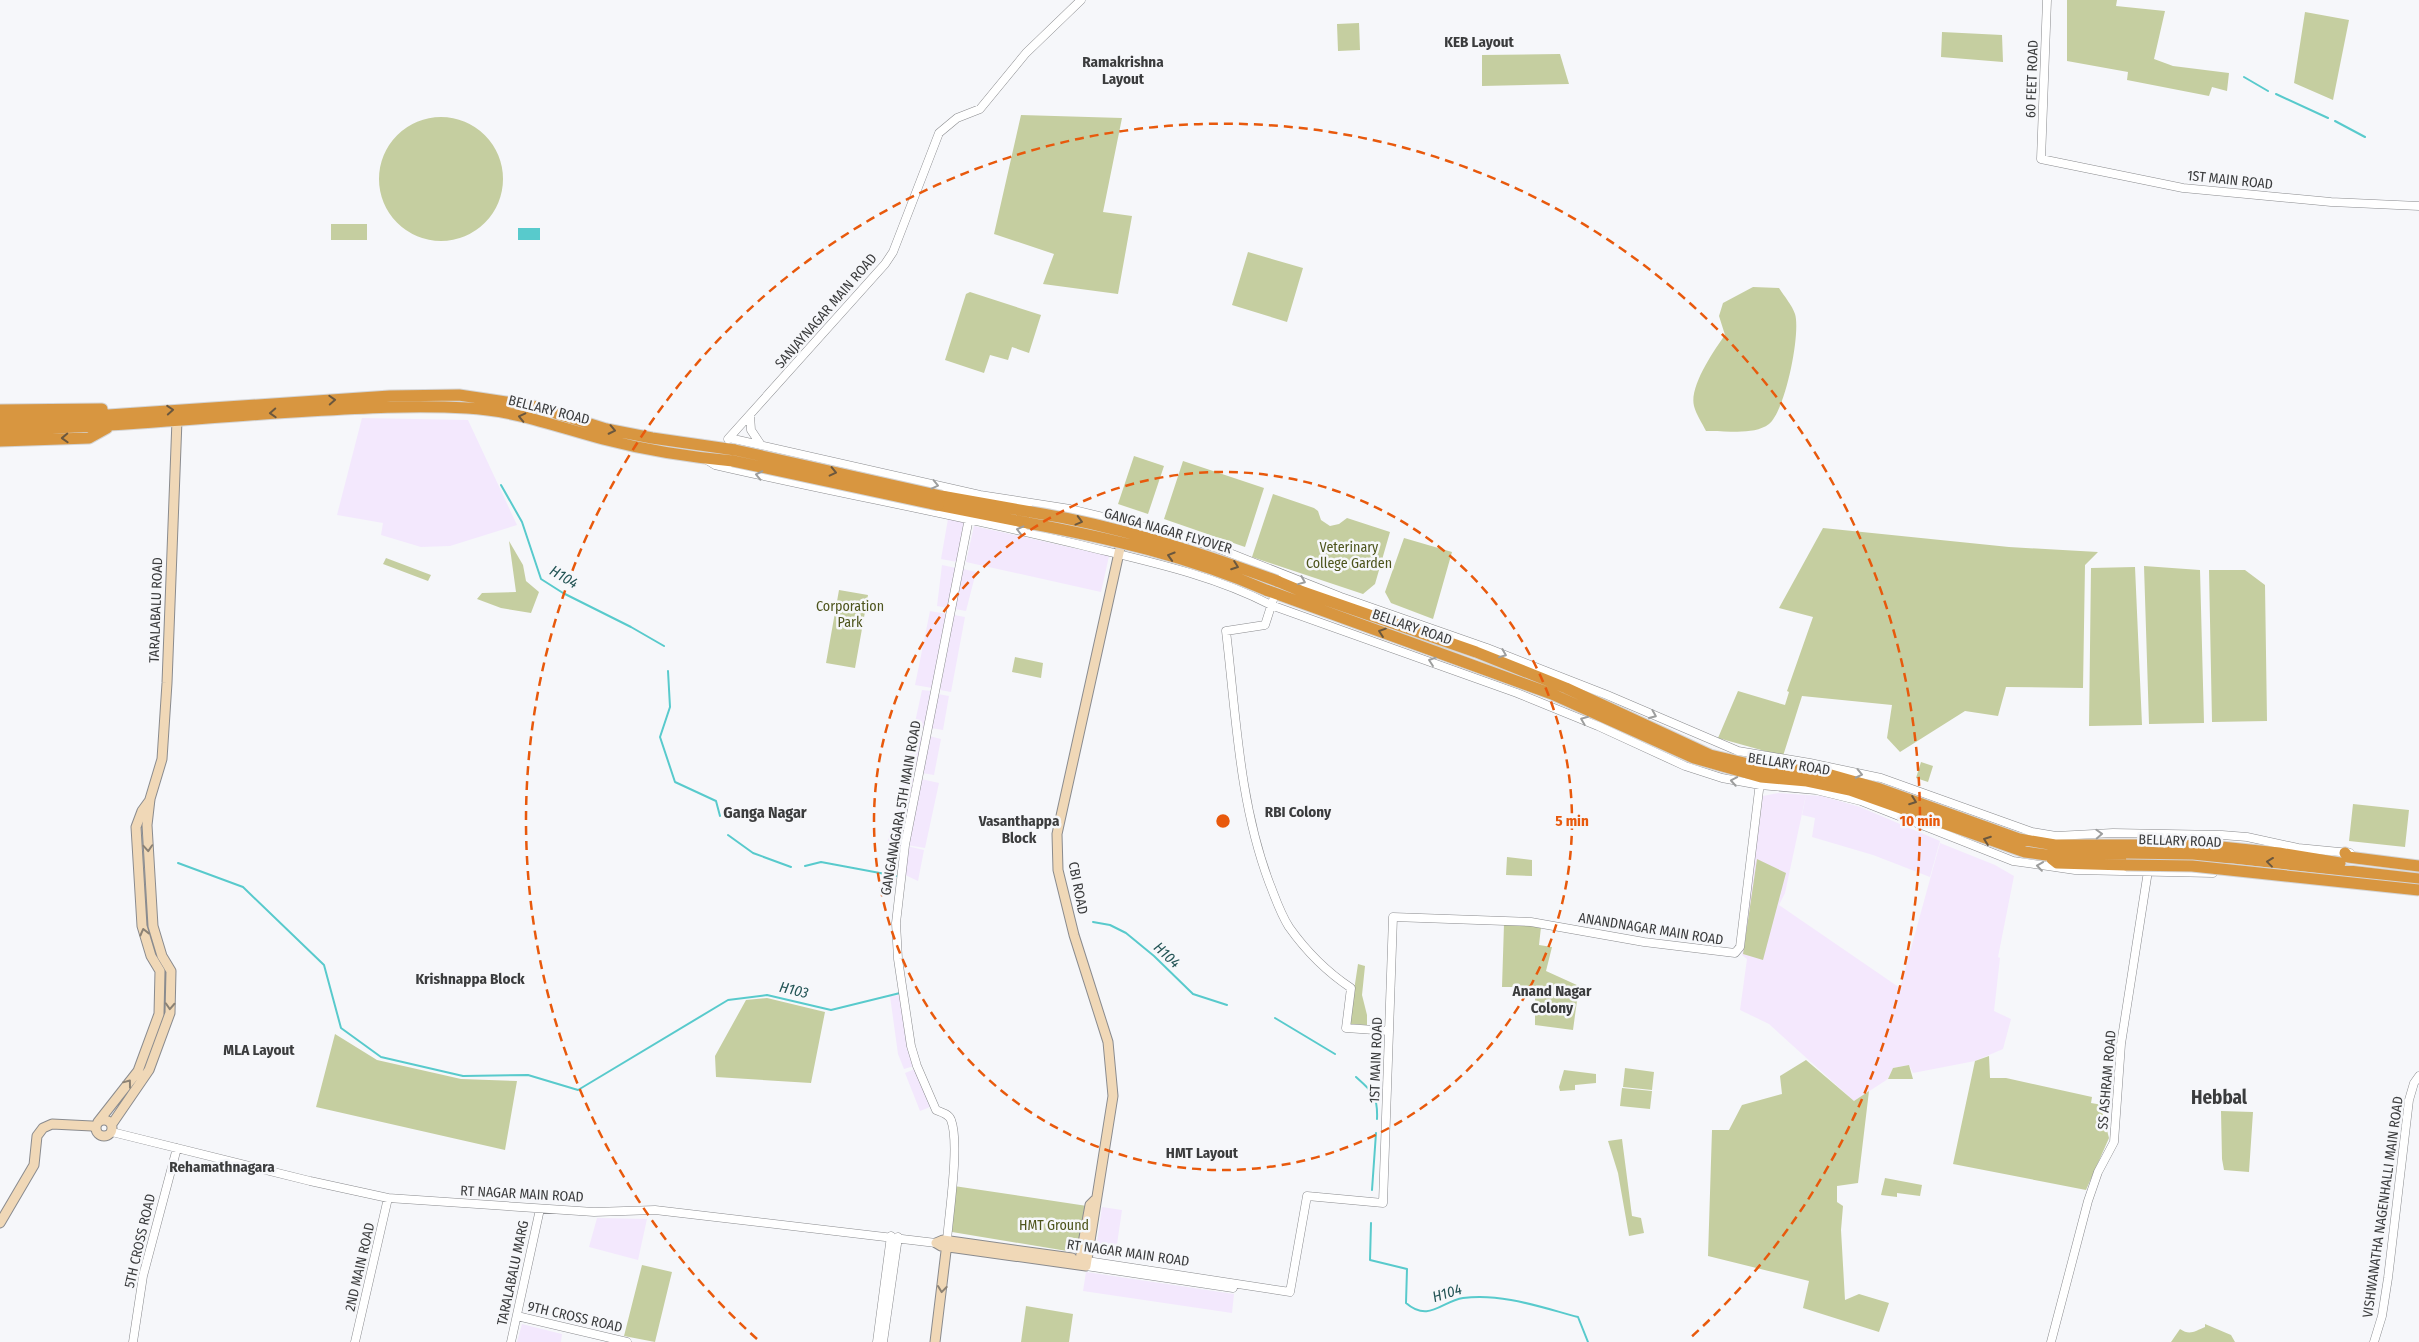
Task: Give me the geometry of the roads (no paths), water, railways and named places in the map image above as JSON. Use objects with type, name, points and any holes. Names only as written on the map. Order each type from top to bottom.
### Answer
[{"type":"highway","name":"BELLARY ROAD","points":[[121,413],[362,398],[459,395],[533,406],[606,429],[696,446],[725,442],[734,456]]},
{"type":"highway","name":"BELLARY ROAD","points":[[0,430],[111,426],[382,407],[469,408],[508,414],[604,440],[706,459],[734,456],[939,501],[975,507]]},
{"type":"highway","points":[[0,410],[97,408],[121,413]]},
{"type":"highway","points":[[0,420],[121,413]]},
{"type":"highway","points":[[0,441],[89,438],[111,426]]},
{"type":"highway","name":"GANGA NAGAR FLYOVER","points":[[975,507],[1030,518],[1165,554],[1221,572],[1271,592]]},
{"type":"highway","name":"GANGA NAGAR FLYOVER","points":[[1030,518],[1065,518],[1172,546],[1345,603]]},
{"type":"highway","name":"BELLARY ROAD","points":[[1271,592],[1610,713]]},
{"type":"highway","name":"BELLARY ROAD","points":[[1345,603],[1476,652],[1760,781],[1807,781],[1850,790],[2009,848],[2046,855],[2157,854],[2247,859],[2318,868],[2345,862]]},
{"type":"highway","name":"BELLARY ROAD","points":[[1696,753],[1752,766],[1824,773],[1877,788],[2004,834],[2037,843],[2055,845],[2176,845],[2279,853],[2345,862]]},
{"type":"highway","points":[[2046,855],[2057,863],[2192,866],[2419,891]]},
{"type":"highway","points":[[2345,862],[2348,857],[2419,866]]},
{"type":"highway","points":[[2345,862],[2419,873]]},
{"type":"highway","points":[[2345,862],[2419,879]]},
{"type":"highway","points":[[2291,880],[2318,868]]},
{"type":"main road","name":"TARALABALU ROAD","points":[[112,1128],[149,1070],[170,1013],[171,970],[162,956],[153,926],[146,825],[150,800],[162,759],[167,683],[177,420]]},
{"type":"main road","name":"CBI ROAD","points":[[1083,1263],[1096,1206],[1095,1200],[1113,1096],[1108,1042],[1071,922],[1058,870],[1057,834],[1126,521]]},
{"type":"main road","name":"TARALABALU ROAD","points":[[97,1125],[138,1071],[159,1014],[160,971],[151,956],[142,926],[136,826],[142,811],[150,800]]},
{"type":"main road","points":[[0,1224],[34,1165],[37,1136],[43,1128],[52,1124],[92,1126],[106,1120],[112,1128],[108,1135],[102,1136],[97,1125]]},
{"type":"main road","name":"RT NAGAR MAIN ROAD","points":[[936,1242],[1083,1263]]},
{"type":"main road","points":[[935,1342],[947,1244]]},
{"type":"street","name":"SANJAYNAGAR MAIN ROAD","points":[[725,442],[885,264],[893,252],[939,133],[956,118],[980,109],[1026,53],[1082,0]]},
{"type":"street","name":"60 FEET ROAD","points":[[2041,159],[2048,0]]},
{"type":"street","name":"1ST MAIN ROAD","points":[[2041,159],[2183,188],[2330,202],[2419,206]]},
{"type":"street","points":[[750,415],[751,430],[761,445]]},
{"type":"street","points":[[725,442],[761,445],[789,453]]},
{"type":"street","points":[[725,442],[811,456],[1118,554],[1208,578],[1242,590],[1271,605],[1517,693],[1598,726],[1686,766],[1722,778],[1760,781],[1816,790],[1861,801],[1980,850],[2013,861],[2075,870],[2234,874],[2419,891]]},
{"type":"street","points":[[782,479],[789,453]]},
{"type":"street","points":[[804,485],[811,456]]},
{"type":"street","points":[[706,459],[715,465],[804,485],[975,507]]},
{"type":"street","name":"BELLARY ROAD","points":[[975,507],[1047,505],[1126,521],[1217,548],[1345,603],[1487,648],[1607,695],[1738,751],[1810,763],[1881,778],[2032,832],[2056,836],[2113,833],[2222,835],[2247,837],[2271,842],[2345,862],[2419,861]]},
{"type":"street","name":"GANGANAGARA 5TH MAIN ROAD","points":[[947,1244],[954,1151],[951,1120],[948,1115],[936,1110],[917,1066],[900,980],[896,923],[905,845],[975,507]]},
{"type":"street","points":[[1271,592],[1271,605],[1265,625],[1226,631],[1245,787],[1258,852],[1279,909],[1288,926],[1327,970],[1351,988],[1346,1028],[1390,1031]]},
{"type":"street","name":"ANANDNAGAR MAIN ROAD","points":[[1393,917],[1531,922],[1644,942],[1735,953],[1740,947],[1760,781]]},
{"type":"street","name":"SS ASHRAM ROAD","points":[[2050,1342],[2088,1201],[2098,1172],[2114,1142],[2121,1044],[2148,871]]},
{"type":"street","name":"1ST MAIN ROAD","points":[[1290,1292],[1307,1196],[1382,1203],[1393,917]]},
{"type":"street","name":"VISHWANATHA NAGENHALLI MAIN ROAD","points":[[2374,1342],[2382,1316],[2388,1278],[2409,1100],[2414,1083],[2419,1076]]},
{"type":"street","name":"RT NAGAR MAIN ROAD","points":[[112,1128],[177,1148],[388,1198],[594,1212],[655,1210],[936,1242]]},
{"type":"street","name":"5TH CROSS ROAD","points":[[133,1342],[143,1276],[177,1148]]},
{"type":"street","name":"2ND MAIN ROAD","points":[[355,1342],[388,1198]]},
{"type":"street","name":"TARALABALU MARG","points":[[511,1342],[540,1209]]},
{"type":"street","points":[[877,1342],[894,1236]]},
{"type":"street","points":[[883,1342],[894,1236]]},
{"type":"street","name":"RT NAGAR MAIN ROAD","points":[[1083,1263],[1238,1283],[1255,1288],[1290,1292]]},
{"type":"street","name":"9TH CROSS ROAD","points":[[517,1316],[628,1342]]},
{"type":"water","points":[[518,228],[540,228],[540,240],[518,240]]},
{"type":"waterway","points":[[2244,77],[2268,91]]},
{"type":"waterway","points":[[2276,94],[2328,118]]},
{"type":"waterway","points":[[2335,121],[2365,137]]},
{"type":"waterway","name":"H104","points":[[501,485],[522,522],[541,579],[563,593],[664,646]]},
{"type":"waterway","name":"H104","points":[[668,671],[670,707],[660,737],[675,782],[716,801],[720,816]]},
{"type":"waterway","name":"H104","points":[[728,835],[753,853],[791,867]]},
{"type":"waterway","name":"H104","points":[[805,866],[821,862],[896,876]]},
{"type":"waterway","name":"H103","points":[[178,863],[243,887],[324,965],[341,1028],[381,1057],[463,1076],[528,1075],[578,1090],[728,1000],[767,995],[831,1010],[900,993]]},
{"type":"waterway","name":"H104","points":[[1093,922],[1110,925],[1126,933],[1154,956],[1193,994],[1227,1005]]},
{"type":"waterway","name":"H104","points":[[1275,1018],[1335,1054]]},
{"type":"waterway","name":"H104","points":[[1356,1077],[1373,1095],[1377,1105],[1377,1119]]},
{"type":"waterway","name":"H104","points":[[1372,1190],[1376,1133]]},
{"type":"waterway","name":"H104","points":[[1371,1223],[1370,1260],[1407,1269],[1406,1303],[1414,1309],[1429,1311],[1463,1298],[1492,1297],[1507,1299],[1578,1317],[1588,1342]]},
{"type":"district","name":"KEB Layout","points":[[1479,42]]},
{"type":"district","name":"Ramakrishna Layout","points":[[1123,70]]},
{"type":"district","name":"Ganga Nagar","points":[[765,812]]},
{"type":"district","name":"RBI Colony","points":[[1298,812]]},
{"type":"district","name":"Vasanthappa Block","points":[[1019,830]]},
{"type":"district","name":"Krishnappa Block","points":[[470,979]]},
{"type":"district","name":"Anand Nagar Colony","points":[[1552,1000]]},
{"type":"district","name":"MLA Layout","points":[[259,1050]]},
{"type":"district","name":"Hebbal","points":[[2219,1097]]},
{"type":"district","name":"HMT Layout","points":[[1202,1153]]},
{"type":"district","name":"Rehamathnagara","points":[[222,1167]]},
{"type":"park label","name":"Veterinary College Garden","points":[[1349,556]]},
{"type":"park label","name":"Corporation Park","points":[[850,614]]},
{"type":"park label","name":"HMT Ground","points":[[1054,1225]]}]
